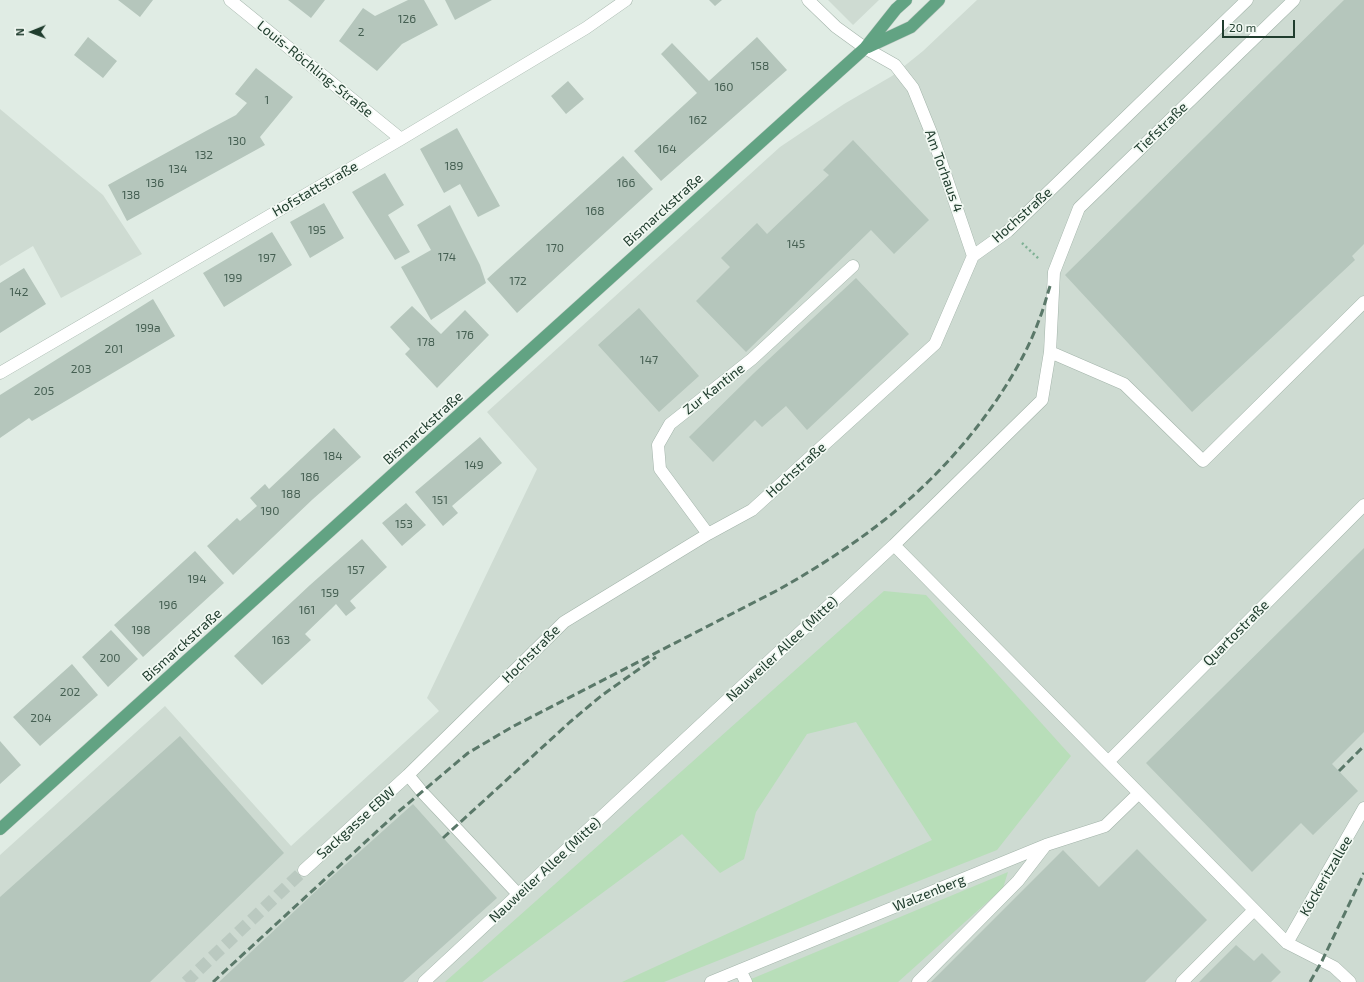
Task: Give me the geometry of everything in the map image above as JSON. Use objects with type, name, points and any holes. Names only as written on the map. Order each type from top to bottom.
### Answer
[{"type":"main road","name":"Bismarckstraße","points":[[0,829],[865,48],[896,9],[906,0]]},
{"type":"main road","name":"Bismarckstraße","points":[[865,48],[911,27],[939,0]]},
{"type":"street","name":"Louis-Röchling-Straße","points":[[230,0],[401,138]]},
{"type":"street","name":"Hofstattstraße","points":[[0,373],[586,28],[626,0]]},
{"type":"street","name":"Am Torhaus 4","points":[[808,0],[836,27],[865,48],[895,65],[913,88],[932,134],[974,256]]},
{"type":"street","name":"Hochstraße","points":[[408,775],[564,622],[708,534],[752,510],[935,344],[974,256],[1008,231],[1247,0]]},
{"type":"street","name":"Tiefstraße","points":[[1054,272],[1079,208],[1294,0]]},
{"type":"street","name":"Zur Kantine","points":[[708,534],[660,469],[658,445],[670,424],[752,359],[853,266]]},
{"type":"street","name":"Nauweiler Allee (Mitte)","points":[[424,982],[894,545],[1042,400],[1050,352],[1054,272]]},
{"type":"street","points":[[1050,352],[1124,384],[1203,461],[1364,302]]},
{"type":"street","name":"Quartostraße","points":[[1108,762],[1364,505]]},
{"type":"street","points":[[894,545],[1287,943],[1334,967],[1350,982]]},
{"type":"street","points":[[408,775],[422,792],[518,894]]},
{"type":"street","name":"Sackgasse EBW","points":[[304,870],[408,775]]},
{"type":"street","name":"Walzenberg","points":[[711,982],[1046,845],[1105,826],[1139,792]]},
{"type":"street","name":"Köckeritzallee","points":[[1287,943],[1364,808]]},
{"type":"street","points":[[918,982],[1018,881],[1046,845]]},
{"type":"street","points":[[1182,982],[1254,910]]},
{"type":"street","points":[[740,970],[746,982]]},
{"type":"path","points":[[1008,231],[1054,272]]},
{"type":"shaded area","points":[[828,0],[879,0],[853,25]]},
{"type":"shaded area","points":[[977,0],[1364,0],[1364,982],[0,982],[0,855],[165,706],[291,846],[439,711],[427,698],[537,469],[487,412],[780,147],[844,104],[892,76],[923,51]]},
{"type":"shaded area","points":[[0,109],[103,195],[142,254],[61,298],[33,246],[0,266]]},
{"type":"green space","points":[[884,591],[926,595],[1071,756],[997,850],[664,982],[622,982],[932,840],[856,722],[807,734],[756,812],[744,859],[720,873],[682,834],[482,982],[445,982]]},
{"type":"green space","points":[[1008,872],[1003,888],[898,982],[744,982]]},
{"type":"building","points":[[118,0],[153,0],[140,17]]},
{"type":"building","points":[[288,0],[325,0],[311,18]]},
{"type":"building","points":[[408,0],[424,0],[438,25],[402,44],[377,71],[339,41],[363,8],[375,16]]},
{"type":"building","points":[[445,0],[492,0],[455,20]]},
{"type":"building","points":[[709,0],[722,0],[715,6]]},
{"type":"building","points":[[1344,0],[1364,0],[1364,244],[1352,256],[1355,260],[1192,412],[1065,275]]},
{"type":"building","points":[[88,37],[117,61],[103,78],[74,55]]},
{"type":"building","points":[[757,37],[787,70],[661,181],[634,151],[697,93],[661,54],[672,43],[709,81]]},
{"type":"building","points":[[256,68],[293,97],[260,137],[265,145],[127,221],[108,185],[236,115],[247,103],[235,94]]},
{"type":"building","points":[[568,81],[584,99],[566,114],[551,96]]},
{"type":"building","points":[[457,128],[500,206],[478,217],[460,184],[444,193],[420,149]]},
{"type":"building","points":[[853,140],[929,220],[894,254],[871,230],[746,352],[696,301],[730,267],[721,258],[757,223],[767,234],[829,175],[823,170]]},
{"type":"building","points":[[623,156],[653,189],[517,313],[487,279]]},
{"type":"building","points":[[385,173],[404,205],[388,215],[410,252],[395,260],[352,192]]},
{"type":"building","points":[[324,203],[344,238],[310,258],[290,222]]},
{"type":"building","points":[[450,205],[480,265],[486,283],[431,320],[401,267],[431,250],[417,225]]},
{"type":"building","points":[[272,232],[292,265],[224,307],[203,273]]},
{"type":"building","points":[[24,268],[46,304],[0,333],[0,283]]},
{"type":"building","points":[[856,278],[909,334],[807,430],[786,406],[762,427],[755,420],[713,462],[689,437],[754,373]]},
{"type":"building","points":[[153,299],[175,336],[32,421],[29,418],[0,438],[0,395]]},
{"type":"building","points":[[412,306],[441,334],[465,310],[489,335],[437,388],[405,354],[410,349],[390,327]]},
{"type":"building","points":[[639,308],[699,376],[659,412],[598,345]]},
{"type":"building","points":[[334,428],[361,457],[313,499],[233,575],[207,546],[237,518],[240,521],[257,506],[250,498],[265,484],[269,489]]},
{"type":"building","points":[[480,437],[502,463],[452,506],[458,513],[443,526],[415,492]]},
{"type":"building","points":[[406,503],[426,525],[402,546],[382,523]]},
{"type":"building","points":[[362,539],[387,567],[350,601],[356,608],[346,616],[336,604],[305,634],[311,640],[262,685],[234,656]]},
{"type":"building","points":[[1364,548],[1364,732],[1332,764],[1358,791],[1313,835],[1301,823],[1252,872],[1146,763]]},
{"type":"building","points":[[195,551],[224,583],[143,657],[114,625]]},
{"type":"building","points":[[111,630],[138,659],[108,687],[82,657]]},
{"type":"building","points":[[72,664],[98,695],[40,746],[13,717]]},
{"type":"building","points":[[180,736],[284,853],[150,982],[0,982],[0,897]]},
{"type":"building","points":[[0,741],[21,765],[0,784]]},
{"type":"building","points":[[413,804],[497,898],[403,982],[219,982],[317,890]]},
{"type":"building","points":[[1137,849],[1207,920],[1145,982],[931,982],[1063,850],[1099,887]]},
{"type":"building","points":[[1236,945],[1254,961],[1262,953],[1281,972],[1271,982],[1199,982]]},
{"type":"tunnel","points":[[186,982],[304,870]]},
{"type":"railway","points":[[213,982],[398,812],[468,753],[512,727],[778,590],[842,551],[900,508],[951,458],[998,398],[1031,341],[1051,283]]},
{"type":"railway","points":[[443,838],[570,722],[601,696],[656,657]]},
{"type":"railway","points":[[1339,771],[1364,746]]},
{"type":"railway","points":[[1310,982],[1322,961],[1364,873]]}]
